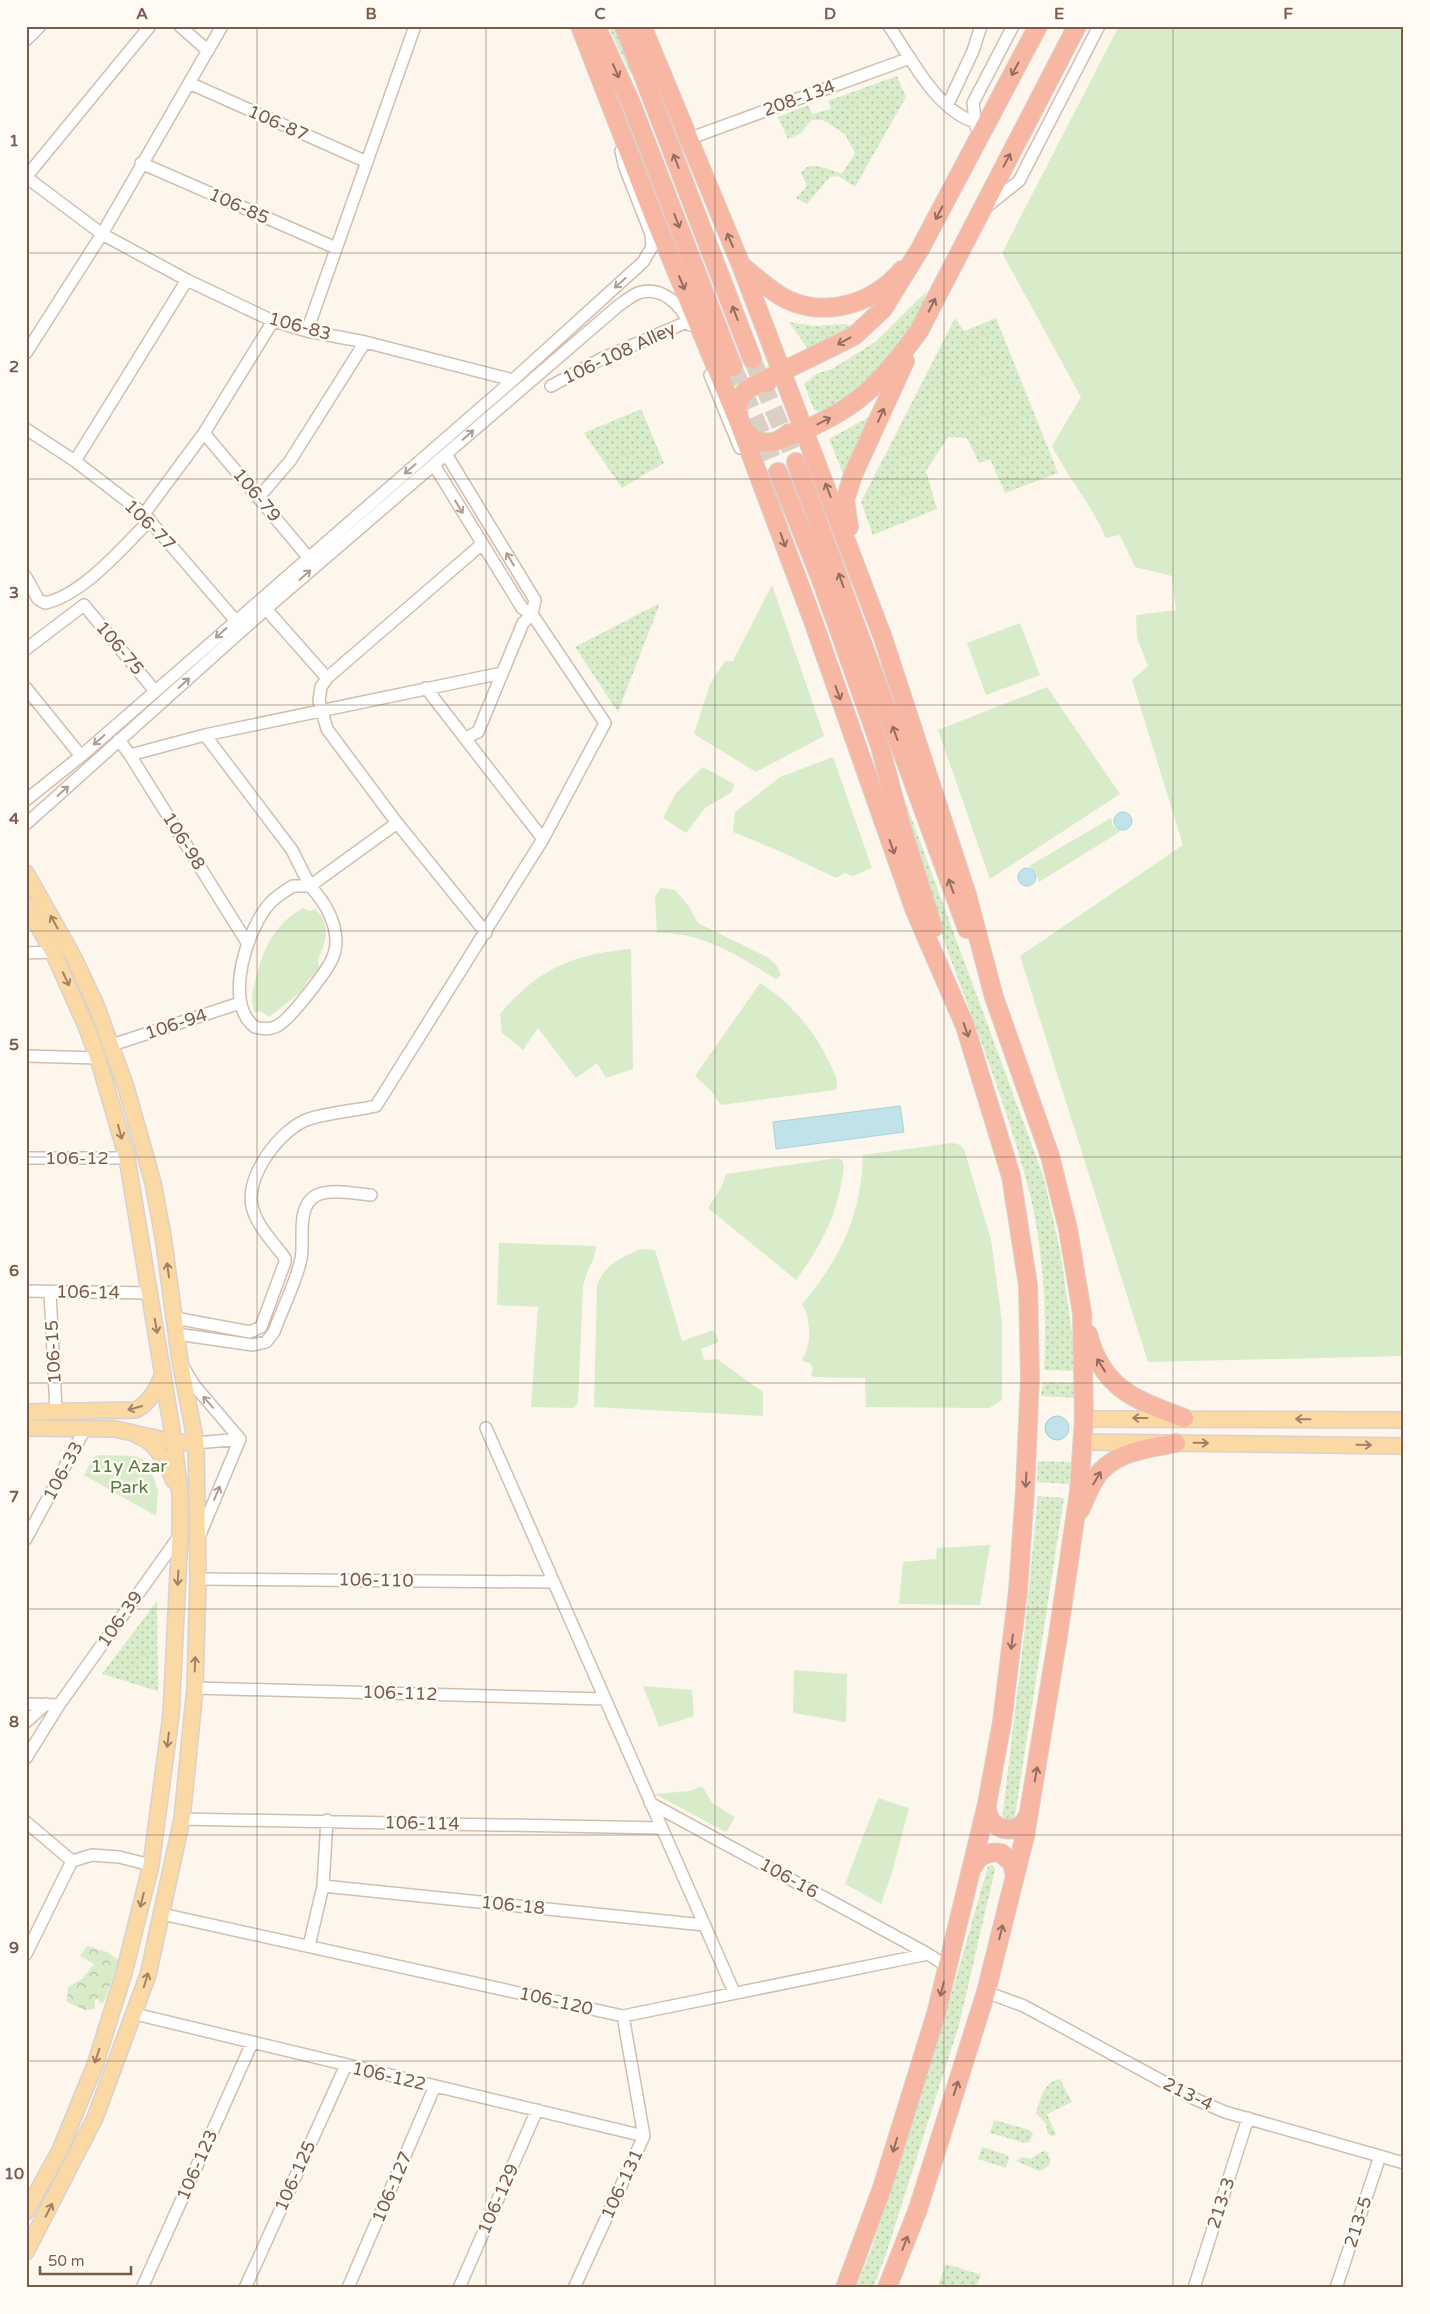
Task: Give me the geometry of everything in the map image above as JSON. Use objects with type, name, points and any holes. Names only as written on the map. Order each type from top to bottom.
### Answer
[{"type":"highway","points":[[580,26],[740,423],[915,911],[958,1010]]},
{"type":"highway","points":[[596,26],[631,103],[733,367]]},
{"type":"highway","points":[[624,26],[752,359]]},
{"type":"highway","points":[[642,26],[741,265],[852,552],[889,656],[967,895],[994,997]]},
{"type":"highway","points":[[919,331],[895,363],[867,393],[830,418],[804,430],[769,442],[755,439],[747,434],[740,423],[738,410],[745,392],[757,384],[842,342],[865,327],[891,299],[920,249],[977,129],[1038,26]]},
{"type":"highway","points":[[852,552],[845,500],[853,475],[919,331],[1077,26]]},
{"type":"highway","points":[[741,265],[788,300],[815,308],[828,308],[855,302],[883,288],[897,276],[920,249]]},
{"type":"highway","points":[[757,384],[775,383],[787,390],[793,402],[796,420],[793,428],[778,440]]},
{"type":"highway","points":[[796,462],[838,572],[962,916],[994,997],[1050,1156],[1070,1238],[1082,1313],[1090,1341],[1099,1363],[1110,1378],[1125,1392],[1140,1402],[1184,1418]]},
{"type":"highway","points":[[778,472],[820,577],[880,746],[900,822],[1011,1176],[1028,1285],[1030,1378],[1025,1490],[1018,1582],[1002,1722],[987,1804],[936,2014],[882,2188],[845,2288]]},
{"type":"highway","points":[[887,2288],[918,2209],[986,1992],[1015,1877],[1029,1810],[1058,1636],[1083,1442],[1082,1313]]},
{"type":"highway","points":[[1074,1521],[1100,1472],[1118,1457],[1140,1450],[1176,1443]]},
{"type":"highway","points":[[987,1804],[988,1818],[992,1823],[1005,1829],[1012,1829],[1024,1823],[1029,1810]]},
{"type":"highway","points":[[972,1870],[975,1863],[986,1854],[1001,1853],[1012,1862],[1015,1877]]},
{"type":"main road","points":[[26,873],[74,958],[112,1045],[140,1133],[153,1183],[180,1360],[196,1443],[198,1538],[194,1688],[182,1819],[148,1975],[95,2118],[26,2252]]},
{"type":"main road","points":[[26,905],[53,952],[76,1001],[98,1058],[127,1158],[164,1372],[180,1495],[180,1534],[171,1715],[150,1865],[124,1972],[95,2065],[60,2150],[26,2212]]},
{"type":"main road","points":[[26,1412],[136,1410],[144,1406],[150,1398],[164,1372]]},
{"type":"main road","points":[[57,1411],[58,1428]]},
{"type":"main road","points":[[1084,1419],[1404,1420]]},
{"type":"main road","points":[[26,1428],[115,1429],[174,1442],[196,1443]]},
{"type":"main road","points":[[115,1429],[142,1438],[153,1446],[168,1466],[180,1495]]},
{"type":"main road","points":[[1083,1442],[1404,1446]]},
{"type":"street","points":[[26,40],[40,26]]},
{"type":"street","points":[[26,177],[150,26]]},
{"type":"street","points":[[180,26],[208,51]]},
{"type":"street","points":[[26,353],[102,234],[141,163],[222,26]]},
{"type":"street","points":[[307,331],[415,26]]},
{"type":"street","points":[[889,26],[924,80],[954,112],[977,129]]},
{"type":"street","points":[[948,104],[973,51],[981,26]]},
{"type":"street","points":[[977,129],[973,103],[1013,26]]},
{"type":"street","points":[[980,210],[1020,181],[1099,26]]},
{"type":"street","name":"208-134","points":[[688,139],[910,58]]},
{"type":"street","name":"106-87","points":[[189,83],[367,162]]},
{"type":"street","points":[[26,800],[81,756],[513,380],[649,255],[652,247],[651,234],[625,168],[612,107]]},
{"type":"street","name":"106-85","points":[[141,163],[336,248]]},
{"type":"street","name":"106-83","points":[[26,177],[102,234],[187,280],[273,321],[307,331],[365,342],[513,380]]},
{"type":"street","points":[[75,461],[187,280]]},
{"type":"street","points":[[26,824],[266,609],[583,334],[636,294],[648,291],[668,297],[679,305],[689,321],[741,452],[767,494]]},
{"type":"street","points":[[26,577],[38,599],[46,603],[57,600],[97,573],[147,517],[204,433],[273,321]]},
{"type":"street","name":"106-108 Alley","points":[[551,386],[601,359],[689,321]]},
{"type":"street","points":[[259,497],[290,461],[365,342]]},
{"type":"street","name":"106-77","points":[[26,429],[75,461],[147,517],[235,620]]},
{"type":"street","name":"106-79","points":[[204,433],[308,557]]},
{"type":"street","points":[[446,454],[535,600],[532,614],[523,623],[478,732],[465,738]]},
{"type":"street","points":[[175,1318],[250,1332],[260,1327],[285,1258],[260,1225],[252,1206],[253,1179],[258,1170],[279,1140],[292,1127],[309,1119],[376,1106],[544,839],[605,723],[532,614],[522,608],[434,465]]},
{"type":"street","points":[[482,544],[328,678],[321,688],[319,700],[320,711],[327,728],[397,823],[486,933]]},
{"type":"street","name":"106-75","points":[[26,648],[84,605],[156,691]]},
{"type":"street","points":[[266,609],[328,678]]},
{"type":"street","points":[[130,754],[205,735],[502,673]]},
{"type":"street","points":[[26,688],[81,756]]},
{"type":"street","points":[[426,688],[544,839]]},
{"type":"street","points":[[205,735],[292,850],[310,886],[321,897],[334,928],[336,940],[332,960],[288,1018],[278,1026],[264,1029],[255,1027],[248,1021],[240,1003],[240,979],[252,931],[270,903],[293,886],[310,886],[397,823]]},
{"type":"street","name":"106-98","points":[[119,740],[130,754],[248,944]]},
{"type":"street","points":[[26,952],[53,952]]},
{"type":"street","name":"106-94","points":[[112,1045],[240,1003]]},
{"type":"street","points":[[26,1056],[98,1058]]},
{"type":"street","name":"106-12","points":[[26,1158],[127,1158]]},
{"type":"street","points":[[177,1334],[253,1345],[266,1342],[274,1332],[301,1259],[303,1217],[307,1204],[311,1199],[324,1193],[371,1195]]},
{"type":"street","name":"106-14","points":[[26,1291],[150,1293]]},
{"type":"street","name":"106-15","points":[[50,1292],[57,1411]]},
{"type":"street","points":[[180,1360],[194,1385],[240,1439]]},
{"type":"street","points":[[486,1428],[734,1992]]},
{"type":"street","name":"106-33","points":[[26,1539],[85,1429]]},
{"type":"street","points":[[196,1443],[240,1439]]},
{"type":"street","points":[[198,1538],[240,1439]]},
{"type":"street","name":"106-39","points":[[26,1758],[59,1704],[180,1534]]},
{"type":"street","name":"106-110","points":[[198,1578],[553,1582]]},
{"type":"street","name":"106-112","points":[[194,1688],[604,1699]]},
{"type":"street","points":[[26,1704],[59,1704]]},
{"type":"street","points":[[26,1722],[46,1704]]},
{"type":"street","name":"106-16","points":[[650,1803],[928,1954]]},
{"type":"street","name":"106-114","points":[[182,1819],[327,1820],[662,1828]]},
{"type":"street","points":[[309,1946],[323,1886],[327,1820]]},
{"type":"street","points":[[26,1822],[72,1861]]},
{"type":"street","points":[[26,1954],[72,1861],[92,1854],[119,1857],[150,1865]]},
{"type":"street","name":"106-18","points":[[323,1886],[704,1925]]},
{"type":"street","name":"106-120","points":[[162,1914],[624,2016],[734,1992],[928,1954]]},
{"type":"street","points":[[928,1954],[948,1967]]},
{"type":"street","name":"213-4","points":[[986,1992],[1024,2006],[1195,2099],[1225,2112],[1404,2162]]},
{"type":"street","name":"106-122","points":[[135,2014],[644,2136]]},
{"type":"street","name":"106-131","points":[[574,2288],[644,2136],[624,2016]]},
{"type":"street","name":"106-123","points":[[142,2288],[252,2043]]},
{"type":"street","name":"106-125","points":[[245,2288],[346,2065]]},
{"type":"street","name":"106-127","points":[[348,2288],[435,2086]]},
{"type":"street","name":"106-129","points":[[459,2288],[537,2110]]},
{"type":"street","name":"213-3","points":[[1194,2288],[1248,2118]]},
{"type":"street","name":"213-5","points":[[1336,2288],[1380,2156]]},
{"type":"green space","points":[[608,26],[616,26],[635,71],[630,73]]},
{"type":"green space","points":[[1119,26],[1404,26],[1404,1356],[1148,1362],[1020,956],[1183,845],[1132,680],[1148,666],[1137,638],[1136,615],[1176,610],[1172,576],[1135,567],[1120,535],[1106,538],[1094,514],[1052,446],[1081,397],[1002,253]]},
{"type":"green space","points":[[897,76],[906,97],[855,187],[838,176],[830,177],[807,204],[796,198],[807,186],[801,173],[805,169],[814,166],[842,174],[855,153],[845,134],[823,120],[812,120],[800,134],[788,139],[778,117],[808,105],[812,114],[831,109],[828,101]]},
{"type":"green space","points":[[927,291],[918,315],[906,337],[884,368],[863,387],[824,413],[814,410],[804,384],[818,373],[832,369],[875,342]]},
{"type":"green space","points":[[955,318],[964,331],[996,318],[1058,473],[1005,493],[990,459],[979,463],[967,438],[948,437],[926,471],[937,509],[873,535],[861,502]]},
{"type":"green space","points":[[789,322],[815,326],[845,324],[852,326],[810,352]]},
{"type":"green space","points":[[641,409],[664,463],[622,488],[584,433]]},
{"type":"green space","points":[[878,412],[845,478],[829,439]]},
{"type":"green space","points":[[772,585],[824,736],[756,772],[694,734],[710,684],[725,661],[733,661]]},
{"type":"green space","points":[[660,603],[618,712],[575,647]]},
{"type":"green space","points":[[1020,623],[1040,675],[986,695],[967,643]]},
{"type":"green space","points":[[1047,687],[1120,794],[990,879],[938,730]]},
{"type":"green space","points":[[833,757],[872,868],[853,876],[845,873],[836,878],[786,854],[733,832],[735,812],[780,777]]},
{"type":"green space","points":[[703,767],[734,784],[732,792],[705,808],[686,833],[663,818],[676,793]]},
{"type":"green space","points":[[893,768],[1044,1178],[1060,1250],[1072,1332],[1074,1371],[1044,1370],[1043,1276],[1037,1229],[1027,1183],[1006,1113],[932,907]]},
{"type":"green space","points":[[1111,818],[1113,826],[1121,831],[1039,882],[1036,873],[1029,866]]},
{"type":"green space","points":[[661,888],[675,890],[688,905],[698,923],[767,957],[777,966],[781,975],[776,979],[734,954],[705,941],[690,936],[657,933],[655,897]]},
{"type":"green space","points":[[303,908],[310,911],[315,909],[326,927],[325,940],[318,960],[320,969],[308,980],[301,992],[269,1017],[260,1011],[254,1012],[253,990],[260,963],[268,944],[279,928]]},
{"type":"green space","points":[[631,949],[633,1069],[606,1078],[597,1063],[576,1078],[538,1028],[523,1050],[502,1033],[500,1014],[514,998],[543,975],[558,966],[574,960],[611,951]]},
{"type":"green space","points":[[760,983],[783,1000],[811,1031],[836,1076],[837,1085],[835,1090],[721,1105],[712,1092],[695,1076]]},
{"type":"green space","points":[[952,1143],[958,1144],[964,1149],[991,1240],[1002,1321],[1002,1400],[989,1408],[866,1407],[865,1378],[813,1377],[810,1363],[804,1362],[802,1359],[809,1339],[809,1324],[802,1304],[828,1270],[846,1235],[858,1198],[863,1155]]},
{"type":"green space","points":[[838,1158],[842,1160],[844,1170],[836,1207],[819,1245],[796,1280],[708,1208],[721,1188],[726,1174]]},
{"type":"green space","points":[[499,1243],[596,1246],[583,1286],[578,1402],[574,1408],[531,1407],[538,1307],[497,1305]]},
{"type":"green space","points":[[640,1249],[655,1250],[682,1341],[714,1330],[719,1342],[701,1349],[704,1360],[717,1359],[763,1392],[763,1416],[594,1407],[597,1285],[614,1262]]},
{"type":"green space","points":[[1043,1382],[1076,1383],[1076,1398],[1041,1396]]},
{"type":"green space","name":"11y Azar Park","points":[[99,1455],[136,1456],[144,1460],[154,1478],[158,1492],[156,1516],[84,1475],[94,1457]]},
{"type":"green space","points":[[1038,1461],[1071,1462],[1069,1484],[1037,1482]]},
{"type":"green space","points":[[1038,1496],[1064,1498],[1014,1822],[1002,1820],[1024,1636]]},
{"type":"green space","points":[[990,1545],[980,1605],[899,1604],[903,1562],[936,1559],[937,1548]]},
{"type":"green space","points":[[157,1601],[158,1691],[102,1674]]},
{"type":"green space","points":[[794,1670],[847,1674],[846,1722],[793,1713]]},
{"type":"green space","points":[[643,1686],[692,1690],[694,1716],[659,1727]]},
{"type":"green space","points":[[702,1786],[712,1803],[735,1817],[726,1832],[655,1794],[690,1791]]},
{"type":"green space","points":[[878,1798],[909,1808],[892,1873],[881,1904],[845,1884]]},
{"type":"green space","points":[[993,1865],[995,1870],[959,2025],[885,2257],[873,2288],[856,2288],[872,2247],[944,2020],[988,1866]]},
{"type":"green space","points":[[87,1946],[107,1952],[119,1960],[104,2002],[100,2004],[98,1998],[95,2000],[95,2009],[85,2010],[67,2002],[68,1987],[82,1979],[94,1964],[80,1956]]},
{"type":"green space","points":[[1060,2079],[1072,2102],[1047,2114],[1056,2135],[1052,2136],[1048,2134],[1046,2124],[1036,2113],[1046,2087]]},
{"type":"green space","points":[[994,2120],[1030,2130],[1033,2135],[1029,2142],[1025,2143],[990,2133]]},
{"type":"green space","points":[[982,2147],[1007,2155],[1009,2158],[1006,2168],[978,2159]]},
{"type":"green space","points":[[1043,2151],[1049,2153],[1048,2157],[1051,2159],[1049,2166],[1039,2171],[1016,2161],[1022,2157],[1030,2159]]},
{"type":"green space","points":[[946,2264],[981,2275],[976,2288],[937,2288]]},
{"type":"water","points":[[1123,812],[1129,815],[1132,821],[1129,827],[1123,830],[1117,827],[1114,821],[1117,815]]},
{"type":"water","points":[[1027,868],[1033,871],[1036,877],[1033,883],[1027,886],[1021,883],[1018,877],[1021,871]]},
{"type":"water","points":[[900,1106],[904,1132],[776,1149],[773,1122]]},
{"type":"water","points":[[1057,1416],[1062,1417],[1068,1423],[1068,1433],[1062,1439],[1057,1440],[1052,1439],[1046,1433],[1045,1428],[1046,1423],[1052,1417]]},
{"type":"tunnel","points":[[752,359],[796,462]]},
{"type":"tunnel","points":[[733,367],[778,472]]}]
